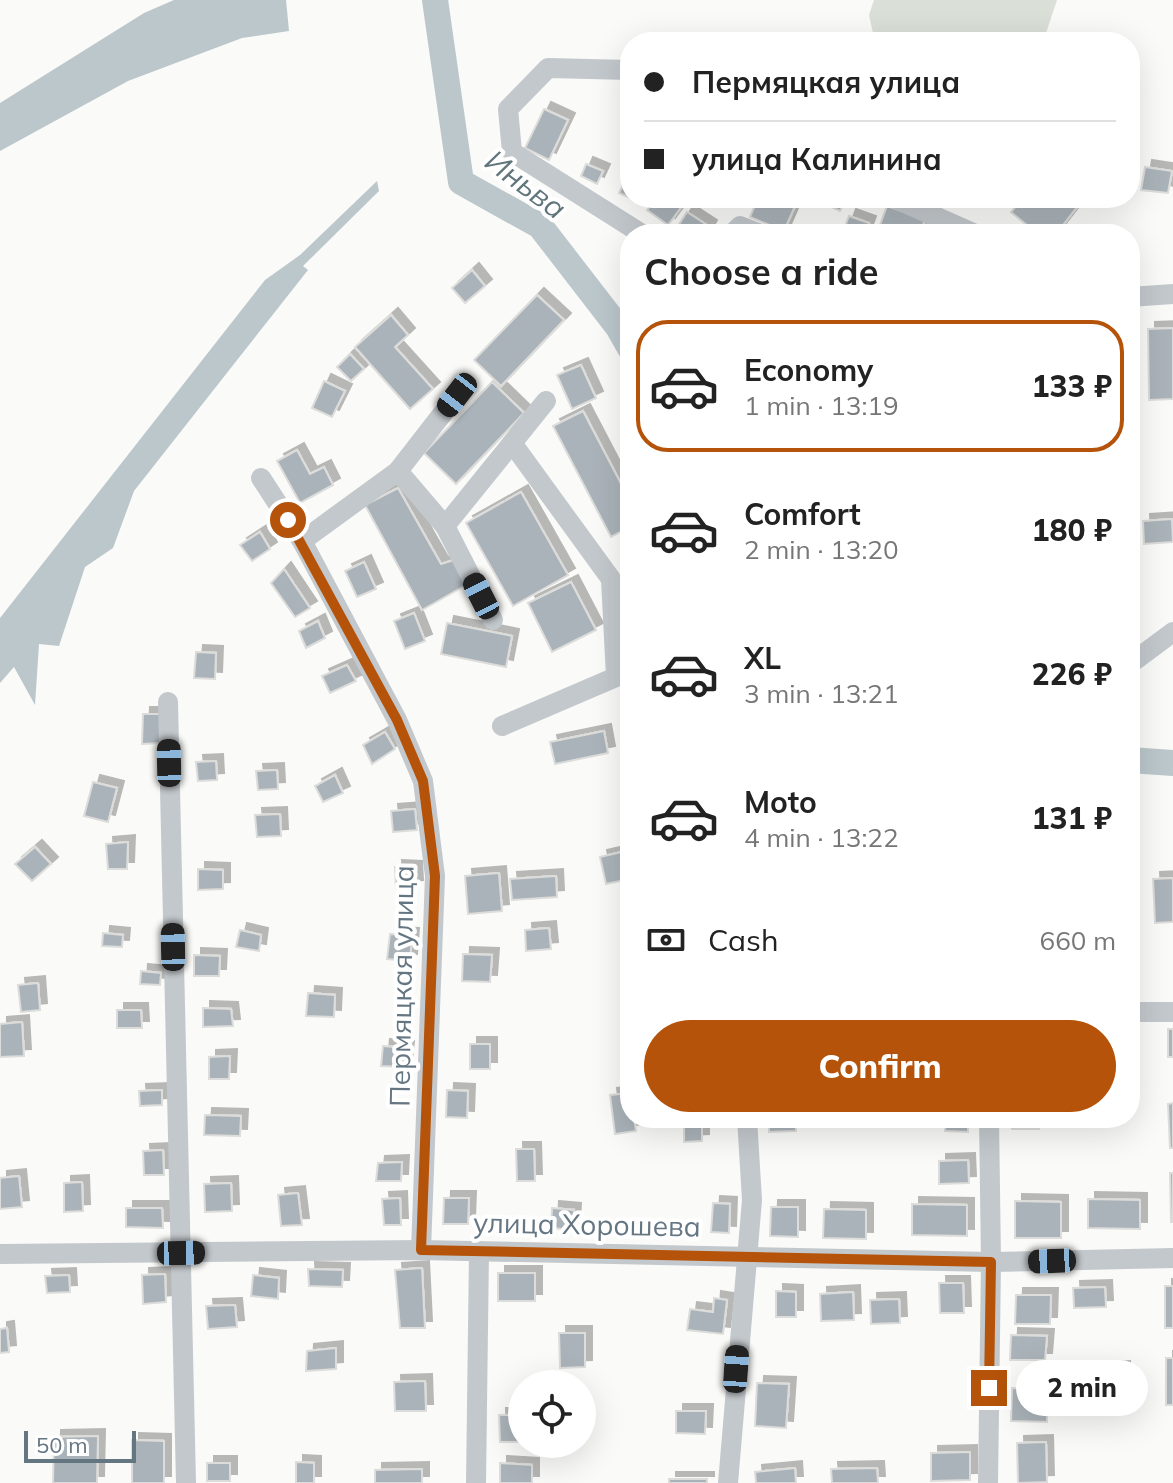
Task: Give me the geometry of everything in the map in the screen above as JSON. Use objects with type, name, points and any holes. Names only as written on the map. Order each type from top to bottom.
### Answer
[{"type":"street","points":[[620,70],[548,68],[508,109],[512,152],[626,224]]},
{"type":"street","points":[[916,208],[952,224]]},
{"type":"street","points":[[1140,296],[1173,294]]},
{"type":"street","points":[[302,541],[398,471],[457,395]]},
{"type":"street","points":[[445,526],[546,401]]},
{"type":"street","points":[[502,726],[616,677],[611,579],[512,443]]},
{"type":"street","points":[[398,471],[445,526],[493,620]]},
{"type":"street","name":"Пермяцкая улица","points":[[261,478],[302,541],[397,720],[423,781],[435,876],[421,1250]]},
{"type":"street","points":[[1140,657],[1173,632]]},
{"type":"street","points":[[168,702],[186,1483]]},
{"type":"street","points":[[1140,1012],[1173,1012]]},
{"type":"street","points":[[728,1483],[752,1200],[748,1128]]},
{"type":"street","points":[[988,1483],[989,1128]]},
{"type":"street","name":"улица Хорошева","points":[[0,1254],[421,1250],[991,1262],[1173,1258]]},
{"type":"street","points":[[476,1483],[479,1251]]},
{"type":"shaded area","points":[[174,0],[286,0],[289,31],[242,38],[128,81],[0,151],[0,103],[144,13]]},
{"type":"shaded area","points":[[874,0],[1057,0],[1046,32],[873,32],[869,15]]},
{"type":"shaded area","points":[[377,181],[379,191],[303,266],[308,270],[134,491],[113,548],[85,567],[59,646],[39,644],[35,705],[14,667],[0,683],[0,618],[265,280],[300,255]]},
{"type":"building","points":[[544,109],[568,120],[549,160],[525,148]]},
{"type":"building","points":[[586,164],[603,171],[597,184],[581,176]]},
{"type":"building","points":[[1145,167],[1172,171],[1168,193],[1141,190]]},
{"type":"building","points":[[648,208],[681,208],[669,224],[647,210]]},
{"type":"building","points":[[754,208],[794,208],[787,224],[767,224],[750,217]]},
{"type":"building","points":[[886,208],[925,219],[923,224],[880,224]]},
{"type":"building","points":[[1014,208],[1076,208],[1064,224],[1026,224],[1011,212]]},
{"type":"building","points":[[687,212],[705,224],[679,224]]},
{"type":"building","points":[[849,216],[869,223],[869,224],[846,224]]},
{"type":"building","points":[[472,270],[485,286],[465,303],[452,288]]},
{"type":"building","points":[[537,295],[564,320],[501,386],[474,360]]},
{"type":"building","points":[[391,315],[408,335],[395,347],[433,389],[410,409],[355,347]]},
{"type":"building","points":[[1173,328],[1173,399],[1149,400],[1148,329]]},
{"type":"building","points":[[350,354],[364,369],[351,381],[337,367]]},
{"type":"building","points":[[581,365],[596,398],[572,409],[557,375]]},
{"type":"building","points":[[324,381],[345,391],[332,417],[312,408]]},
{"type":"building","points":[[492,382],[524,413],[456,484],[424,453]]},
{"type":"building","points":[[583,411],[620,482],[620,532],[611,537],[553,426]]},
{"type":"building","points":[[297,450],[310,474],[324,467],[333,485],[300,503],[277,461]]},
{"type":"building","points":[[398,488],[441,564],[454,560],[466,585],[422,610],[365,505]]},
{"type":"building","points":[[521,492],[568,575],[513,606],[466,523]]},
{"type":"building","points":[[1172,519],[1173,542],[1144,544],[1143,521]]},
{"type":"building","points":[[260,532],[270,549],[252,561],[240,545]]},
{"type":"building","points":[[364,562],[376,589],[357,597],[345,571]]},
{"type":"building","points":[[284,569],[310,608],[295,617],[271,583]]},
{"type":"building","points":[[571,582],[596,630],[552,652],[528,603]]},
{"type":"building","points":[[414,613],[425,641],[405,649],[394,621]]},
{"type":"building","points":[[318,621],[325,638],[306,648],[299,631]]},
{"type":"building","points":[[447,623],[512,636],[506,667],[441,654]]},
{"type":"building","points":[[196,652],[216,653],[215,679],[194,678]]},
{"type":"building","points":[[347,665],[356,681],[330,693],[322,676]]},
{"type":"building","points":[[143,714],[161,714],[161,743],[142,744]]},
{"type":"building","points":[[604,731],[608,753],[555,764],[550,742]]},
{"type":"building","points":[[385,732],[395,749],[372,764],[363,745]]},
{"type":"building","points":[[216,761],[217,780],[198,781],[196,762]]},
{"type":"building","points":[[277,770],[278,789],[258,790],[256,771]]},
{"type":"building","points":[[335,775],[343,793],[323,802],[315,786]]},
{"type":"building","points":[[93,782],[117,788],[108,822],[84,816]]},
{"type":"building","points":[[415,809],[417,830],[393,832],[391,811]]},
{"type":"building","points":[[280,814],[281,836],[257,837],[255,815]]},
{"type":"building","points":[[128,842],[127,869],[108,869],[106,844]]},
{"type":"building","points":[[35,847],[51,864],[32,881],[15,864]]},
{"type":"building","points":[[620,852],[620,881],[606,884],[600,857]]},
{"type":"building","points":[[395,867],[415,868],[416,887],[396,889]]},
{"type":"building","points":[[198,869],[223,870],[223,889],[198,890]]},
{"type":"building","points":[[499,873],[502,911],[468,914],[465,876]]},
{"type":"building","points":[[556,876],[557,897],[512,900],[510,879]]},
{"type":"building","points":[[1173,878],[1173,922],[1155,923],[1153,879]]},
{"type":"building","points":[[549,928],[551,949],[526,951],[525,930]]},
{"type":"building","points":[[240,930],[261,935],[259,951],[236,947]]},
{"type":"building","points":[[103,933],[123,935],[122,947],[102,946]]},
{"type":"building","points":[[390,934],[412,935],[410,961],[387,959]]},
{"type":"building","points":[[463,954],[492,955],[490,982],[462,981]]},
{"type":"building","points":[[194,955],[220,956],[219,976],[194,976]]},
{"type":"building","points":[[141,971],[161,973],[160,985],[140,984]]},
{"type":"building","points":[[38,983],[40,1010],[21,1012],[18,985]]},
{"type":"building","points":[[308,993],[335,995],[334,1017],[306,1016]]},
{"type":"building","points":[[203,1008],[231,1009],[233,1026],[203,1027]]},
{"type":"building","points":[[117,1010],[141,1010],[142,1028],[117,1028]]},
{"type":"building","points":[[22,1022],[24,1056],[0,1057],[0,1024]]},
{"type":"building","points":[[1168,1029],[1173,1029],[1173,1057],[1168,1057]]},
{"type":"building","points":[[470,1044],[490,1044],[490,1069],[470,1069]]},
{"type":"building","points":[[383,1046],[407,1048],[405,1067],[381,1066]]},
{"type":"building","points":[[230,1056],[229,1079],[209,1079],[209,1057]]},
{"type":"building","points":[[162,1090],[162,1105],[140,1106],[139,1091]]},
{"type":"building","points":[[447,1090],[468,1091],[467,1118],[446,1117]]},
{"type":"building","points":[[620,1094],[620,1128],[636,1128],[636,1131],[615,1134],[610,1095]]},
{"type":"building","points":[[1173,1103],[1173,1148],[1170,1148],[1168,1104]]},
{"type":"building","points":[[205,1115],[241,1116],[240,1136],[204,1135]]},
{"type":"building","points":[[684,1128],[702,1128],[702,1141],[684,1142]]},
{"type":"building","points":[[769,1128],[796,1128],[796,1131],[769,1132]]},
{"type":"building","points":[[945,1128],[968,1128],[968,1132],[945,1131]]},
{"type":"building","points":[[516,1149],[534,1149],[535,1181],[517,1181]]},
{"type":"building","points":[[163,1150],[164,1175],[144,1175],[143,1151]]},
{"type":"building","points":[[968,1160],[969,1183],[939,1184],[939,1161]]},
{"type":"building","points":[[402,1162],[401,1181],[376,1181],[378,1163]]},
{"type":"building","points":[[1170,1173],[1173,1173],[1173,1222],[1171,1222]]},
{"type":"building","points":[[19,1176],[22,1207],[0,1209],[0,1178]]},
{"type":"building","points":[[82,1182],[83,1211],[64,1212],[64,1183]]},
{"type":"building","points":[[231,1183],[232,1211],[205,1212],[204,1184]]},
{"type":"building","points":[[298,1193],[302,1225],[281,1226],[278,1195]]},
{"type":"building","points":[[400,1198],[401,1225],[384,1225],[382,1199]]},
{"type":"building","points":[[444,1198],[469,1198],[468,1224],[443,1224]]},
{"type":"building","points":[[1088,1199],[1140,1200],[1140,1229],[1088,1228]]},
{"type":"building","points":[[1015,1201],[1061,1202],[1061,1238],[1015,1238]]},
{"type":"building","points":[[713,1203],[730,1204],[729,1233],[711,1232]]},
{"type":"building","points":[[912,1204],[967,1205],[967,1236],[912,1235]]},
{"type":"building","points":[[771,1207],[798,1207],[798,1237],[770,1236]]},
{"type":"building","points":[[126,1208],[162,1208],[163,1228],[126,1227]]},
{"type":"building","points":[[552,1208],[574,1210],[573,1230],[551,1228]]},
{"type":"building","points":[[824,1209],[866,1210],[866,1239],[823,1238]]},
{"type":"building","points":[[422,1268],[425,1328],[400,1328],[395,1270]]},
{"type":"building","points":[[308,1269],[343,1270],[342,1287],[309,1286]]},
{"type":"building","points":[[498,1273],[535,1273],[535,1301],[498,1301]]},
{"type":"building","points":[[165,1274],[166,1302],[143,1304],[142,1275]]},
{"type":"building","points":[[69,1275],[70,1292],[47,1293],[45,1276]]},
{"type":"building","points":[[253,1275],[279,1278],[278,1299],[251,1296]]},
{"type":"building","points":[[939,1283],[963,1283],[964,1313],[940,1313]]},
{"type":"building","points":[[1165,1286],[1173,1286],[1173,1328],[1165,1328]]},
{"type":"building","points":[[1105,1287],[1106,1307],[1074,1308],[1073,1288]]},
{"type":"building","points":[[776,1291],[796,1292],[796,1317],[776,1317]]},
{"type":"building","points":[[853,1292],[854,1320],[821,1321],[820,1294]]},
{"type":"building","points":[[1016,1295],[1051,1295],[1050,1324],[1015,1324]]},
{"type":"building","points":[[714,1298],[727,1300],[723,1334],[687,1330],[690,1309],[713,1312]]},
{"type":"building","points":[[899,1299],[900,1323],[871,1324],[870,1300]]},
{"type":"building","points":[[235,1305],[237,1327],[208,1329],[206,1306]]},
{"type":"building","points":[[7,1328],[9,1352],[0,1353],[0,1329]]},
{"type":"building","points":[[559,1333],[585,1333],[585,1367],[560,1368]]},
{"type":"building","points":[[1011,1335],[1047,1336],[1045,1360],[1010,1360]]},
{"type":"building","points":[[336,1348],[336,1369],[306,1371],[307,1351]]},
{"type":"building","points":[[1166,1358],[1173,1358],[1173,1405],[1166,1405]]},
{"type":"building","points":[[1123,1368],[1123,1398],[1099,1398],[1099,1369]]},
{"type":"building","points":[[425,1381],[426,1411],[395,1411],[394,1382]]},
{"type":"building","points":[[757,1383],[789,1384],[786,1428],[755,1426]]},
{"type":"building","points":[[1012,1388],[1048,1389],[1047,1422],[1011,1421]]},
{"type":"building","points":[[676,1411],[706,1411],[705,1434],[676,1433]]},
{"type":"building","points":[[499,1415],[508,1415],[508,1442],[500,1442]]},
{"type":"building","points":[[98,1436],[97,1483],[53,1483],[54,1437]]},
{"type":"building","points":[[132,1440],[164,1441],[164,1483],[132,1483]]},
{"type":"building","points":[[1046,1442],[1047,1482],[1018,1483],[1017,1443]]},
{"type":"building","points":[[970,1452],[970,1480],[931,1481],[931,1453]]},
{"type":"building","points":[[296,1462],[314,1463],[314,1483],[296,1483]]},
{"type":"building","points":[[207,1463],[230,1463],[230,1481],[207,1481]]},
{"type":"building","points":[[500,1463],[532,1465],[532,1483],[500,1483]]},
{"type":"building","points":[[795,1468],[796,1483],[756,1483],[755,1472]]},
{"type":"building","points":[[877,1468],[878,1483],[832,1483],[831,1469]]},
{"type":"building","points":[[422,1469],[422,1483],[375,1483],[375,1470]]},
{"type":"building","points":[[669,1479],[707,1479],[707,1483],[669,1483]]},
{"type":"waterway","name":"Иньва","points":[[435,0],[461,182],[540,226],[620,330]]},
{"type":"waterway","name":"Иньва","points":[[1140,761],[1173,763]]},
{"type":"route","points":[[288,520],[397,720],[423,781],[435,876],[421,1250],[991,1262],[989,1388]]}]
